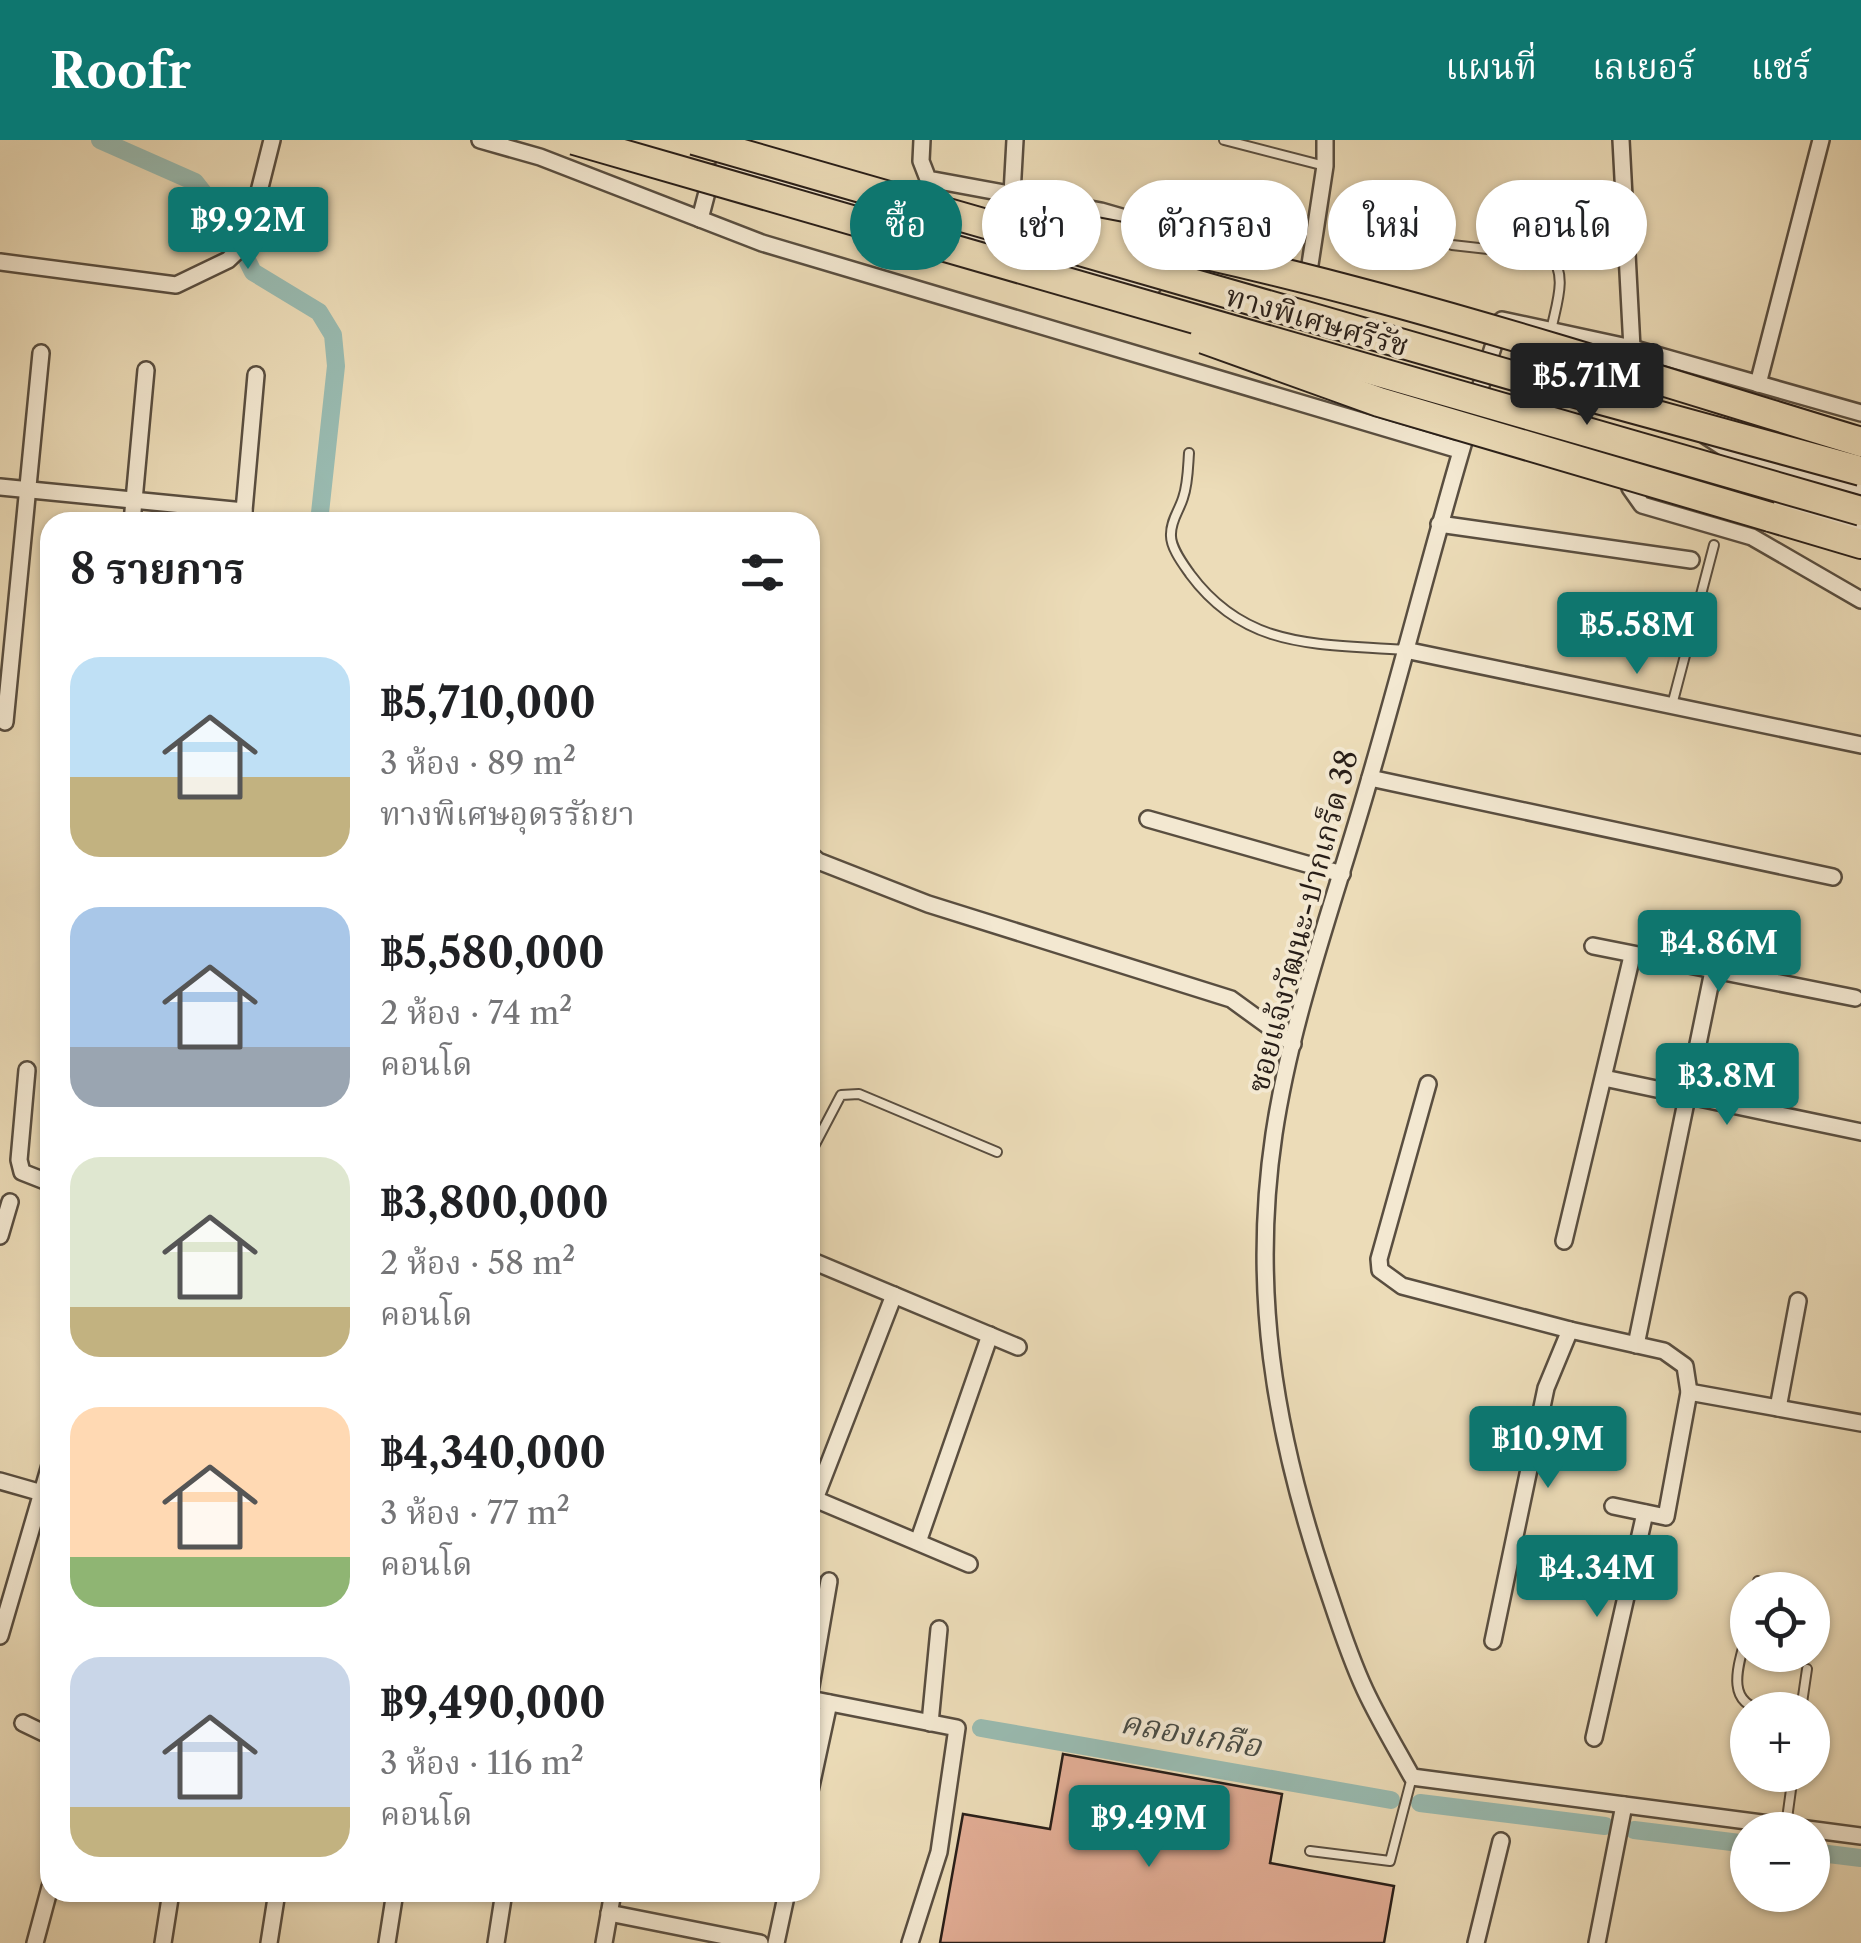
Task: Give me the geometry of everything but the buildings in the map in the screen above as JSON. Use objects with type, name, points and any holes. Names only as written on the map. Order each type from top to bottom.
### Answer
[{"type":"highway","name":"ทางพิเศษศรีรัช","points":[[574,140],[1046,276],[1530,396]]},
{"type":"highway","name":"ทางพิเศษศรีรัช","points":[[694,140],[850,184]]},
{"type":"highway","points":[[962,210],[1133,237],[1449,318],[1861,442]]},
{"type":"highway","name":"ทางพิเศษศรีรัช","points":[[962,218],[1530,396]]},
{"type":"highway","points":[[1046,276],[1379,402],[1861,544]]},
{"type":"highway","points":[[1530,396],[1861,471]]},
{"type":"highway","points":[[1530,396],[1861,511]]},
{"type":"street","points":[[0,262],[176,285],[228,260],[246,243],[272,140]]},
{"type":"street","points":[[480,140],[540,157],[781,248],[1459,450]]},
{"type":"street","points":[[700,219],[720,140]]},
{"type":"street","points":[[922,140],[921,161],[928,180],[982,189]]},
{"type":"street","points":[[1013,180],[1015,140]]},
{"type":"street","points":[[1325,140],[1310,272],[1314,286],[1332,298],[1494,344],[1502,320],[1551,330],[1632,348],[1861,413]]},
{"type":"street","points":[[1621,140],[1632,348]]},
{"type":"street","points":[[1758,384],[1821,140]]},
{"type":"street","points":[[724,165],[1483,376],[1530,396],[1704,435],[1726,449],[1861,487]]},
{"type":"street","points":[[1101,211],[1310,272]]},
{"type":"street","name":"ซอยแจ้งวัฒนะ-ปากเกร็ด 38","points":[[1412,1777],[1364,1688],[1300,1506],[1278,1416],[1268,1330],[1265,1226],[1274,1133],[1293,1044],[1459,450],[1494,344]]},
{"type":"street","points":[[5,722],[41,353]]},
{"type":"street","points":[[1671,359],[1630,488],[1642,505],[1752,537],[1861,600]]},
{"type":"street","points":[[133,512],[146,370]]},
{"type":"street","points":[[243,512],[256,375]]},
{"type":"street","points":[[1530,396],[1556,422],[1612,458],[1861,526]]},
{"type":"street","points":[[0,488],[134,500],[211,512]]},
{"type":"street","points":[[1439,524],[1691,560]]},
{"type":"street","points":[[1405,650],[1861,746]]},
{"type":"street","points":[[1370,778],[1833,877]]},
{"type":"street","points":[[1148,819],[1342,874]]},
{"type":"street","points":[[820,861],[928,904],[1231,999],[1293,1044]]},
{"type":"street","points":[[1593,946],[1854,998]]},
{"type":"street","points":[[1564,1240],[1632,956]]},
{"type":"street","points":[[1636,1345],[1712,971]]},
{"type":"street","points":[[27,1070],[19,1160],[22,1172],[40,1180]]},
{"type":"street","points":[[1604,1078],[1861,1132]]},
{"type":"street","points":[[1428,1084],[1379,1260],[1380,1270],[1402,1286],[1664,1351],[1685,1366],[1689,1392],[1666,1518],[1613,1506]]},
{"type":"street","points":[[0,1236],[10,1202]]},
{"type":"street","points":[[820,1264],[1018,1347]]},
{"type":"street","points":[[820,1478],[894,1295]]},
{"type":"street","points":[[1778,1408],[1798,1301]]},
{"type":"street","points":[[1493,1641],[1546,1388],[1570,1330]]},
{"type":"street","points":[[918,1542],[990,1335]]},
{"type":"street","points":[[1689,1392],[1861,1423]]},
{"type":"street","points":[[0,1481],[40,1492]]},
{"type":"street","points":[[0,1636],[40,1500]]},
{"type":"street","points":[[820,1501],[969,1564]]},
{"type":"street","points":[[1594,1738],[1645,1513]]},
{"type":"street","points":[[820,1635],[829,1581]]},
{"type":"street","points":[[930,1723],[939,1630]]},
{"type":"street","points":[[820,1699],[957,1728],[939,1852],[910,1943]]},
{"type":"street","points":[[820,1744],[829,1703]]},
{"type":"street","points":[[22,1723],[40,1731]]},
{"type":"street","points":[[1412,1777],[1730,1819]]},
{"type":"street","points":[[1596,1943],[1624,1805]]},
{"type":"street","points":[[1830,1832],[1861,1836]]},
{"type":"street","points":[[1476,1943],[1501,1841]]},
{"type":"street","points":[[35,1943],[46,1902]]},
{"type":"street","points":[[162,1943],[170,1902]]},
{"type":"street","points":[[269,1943],[275,1902]]},
{"type":"street","points":[[387,1943],[393,1902]]},
{"type":"street","points":[[496,1943],[502,1902]]},
{"type":"street","points":[[604,1943],[611,1902]]},
{"type":"street","points":[[776,1943],[786,1902]]},
{"type":"street","points":[[609,1914],[759,1943]]},
{"type":"lane","points":[[1224,140],[1325,166]]},
{"type":"lane","points":[[1456,245],[1550,256],[1560,268],[1551,330]]},
{"type":"lane","points":[[1189,453],[1185,493],[1170,538],[1206,596],[1234,620],[1260,631],[1304,641],[1405,650]]},
{"type":"lane","points":[[1672,708],[1714,545]]},
{"type":"lane","points":[[820,1136],[842,1095],[860,1094],[997,1152]]},
{"type":"lane","points":[[1310,1851],[1390,1861],[1412,1777]]},
{"type":"waterway","points":[[100,140],[195,182],[234,232]]},
{"type":"waterway","points":[[248,262],[253,272],[319,312],[333,335],[336,366],[320,512]]},
{"type":"waterway","name":"คลองเกลือ","points":[[981,1728],[1391,1800]]},
{"type":"waterway","name":"คลองเกลือ","points":[[1420,1803],[1605,1826]]},
{"type":"waterway","name":"คลองเกลือ","points":[[1634,1830],[1730,1842]]},
{"type":"waterway","name":"คลองเกลือ","points":[[1830,1854],[1861,1858]]}]
